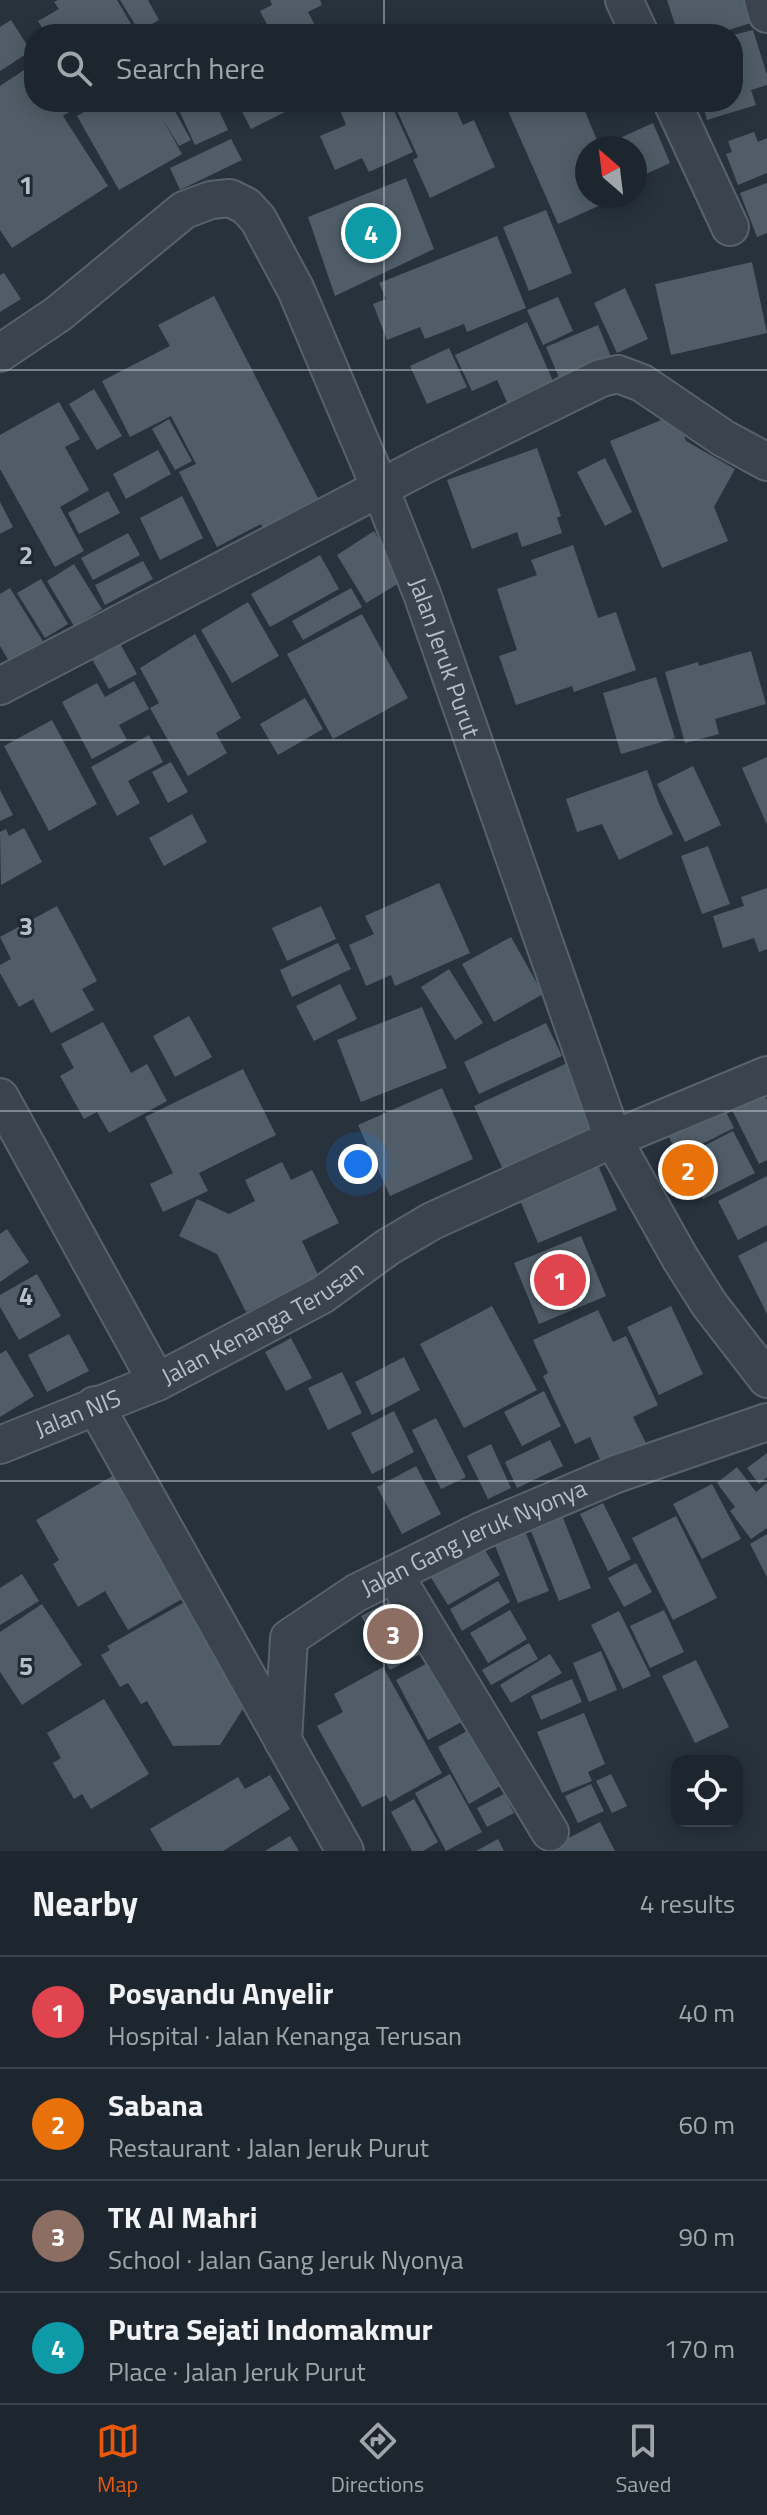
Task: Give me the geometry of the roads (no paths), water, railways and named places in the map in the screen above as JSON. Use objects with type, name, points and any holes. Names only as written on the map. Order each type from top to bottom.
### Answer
[{"type":"street","points":[[624,0],[635,24]]},
{"type":"street","points":[[763,0],[767,14]]},
{"type":"street","points":[[677,112],[730,227]]},
{"type":"street","name":"Jalan Jeruk Purut","points":[[0,353],[58,314],[184,210],[211,200],[230,198],[246,206],[258,219],[296,290],[422,594],[613,1139],[709,1304],[767,1379]]},
{"type":"street","points":[[0,686],[380,488],[601,378],[618,374],[642,383],[723,438],[767,462]]},
{"type":"street","name":"Jalan Kenanga Terusan","points":[[0,1097],[157,1382],[322,1295],[388,1247],[432,1221],[613,1139],[767,1075]]},
{"type":"street","name":"Jalan NIS","points":[[0,1445],[157,1382]]},
{"type":"street","points":[[95,1405],[345,1851]]},
{"type":"street","name":"Jalan Gang Jeruk Nyonya","points":[[283,1741],[289,1638],[356,1593],[545,1503],[616,1474],[767,1422]]},
{"type":"street","points":[[394,1574],[550,1832]]},
{"type":"place","name":"Putra Sejati Indomakmur","points":[[371,233]]},
{"type":"place","name":"Sabana","points":[[688,1170]]},
{"type":"place","name":"Posyandu Anyelir","points":[[560,1280]]},
{"type":"place","name":"TK Al Mahri","points":[[393,1634]]}]
